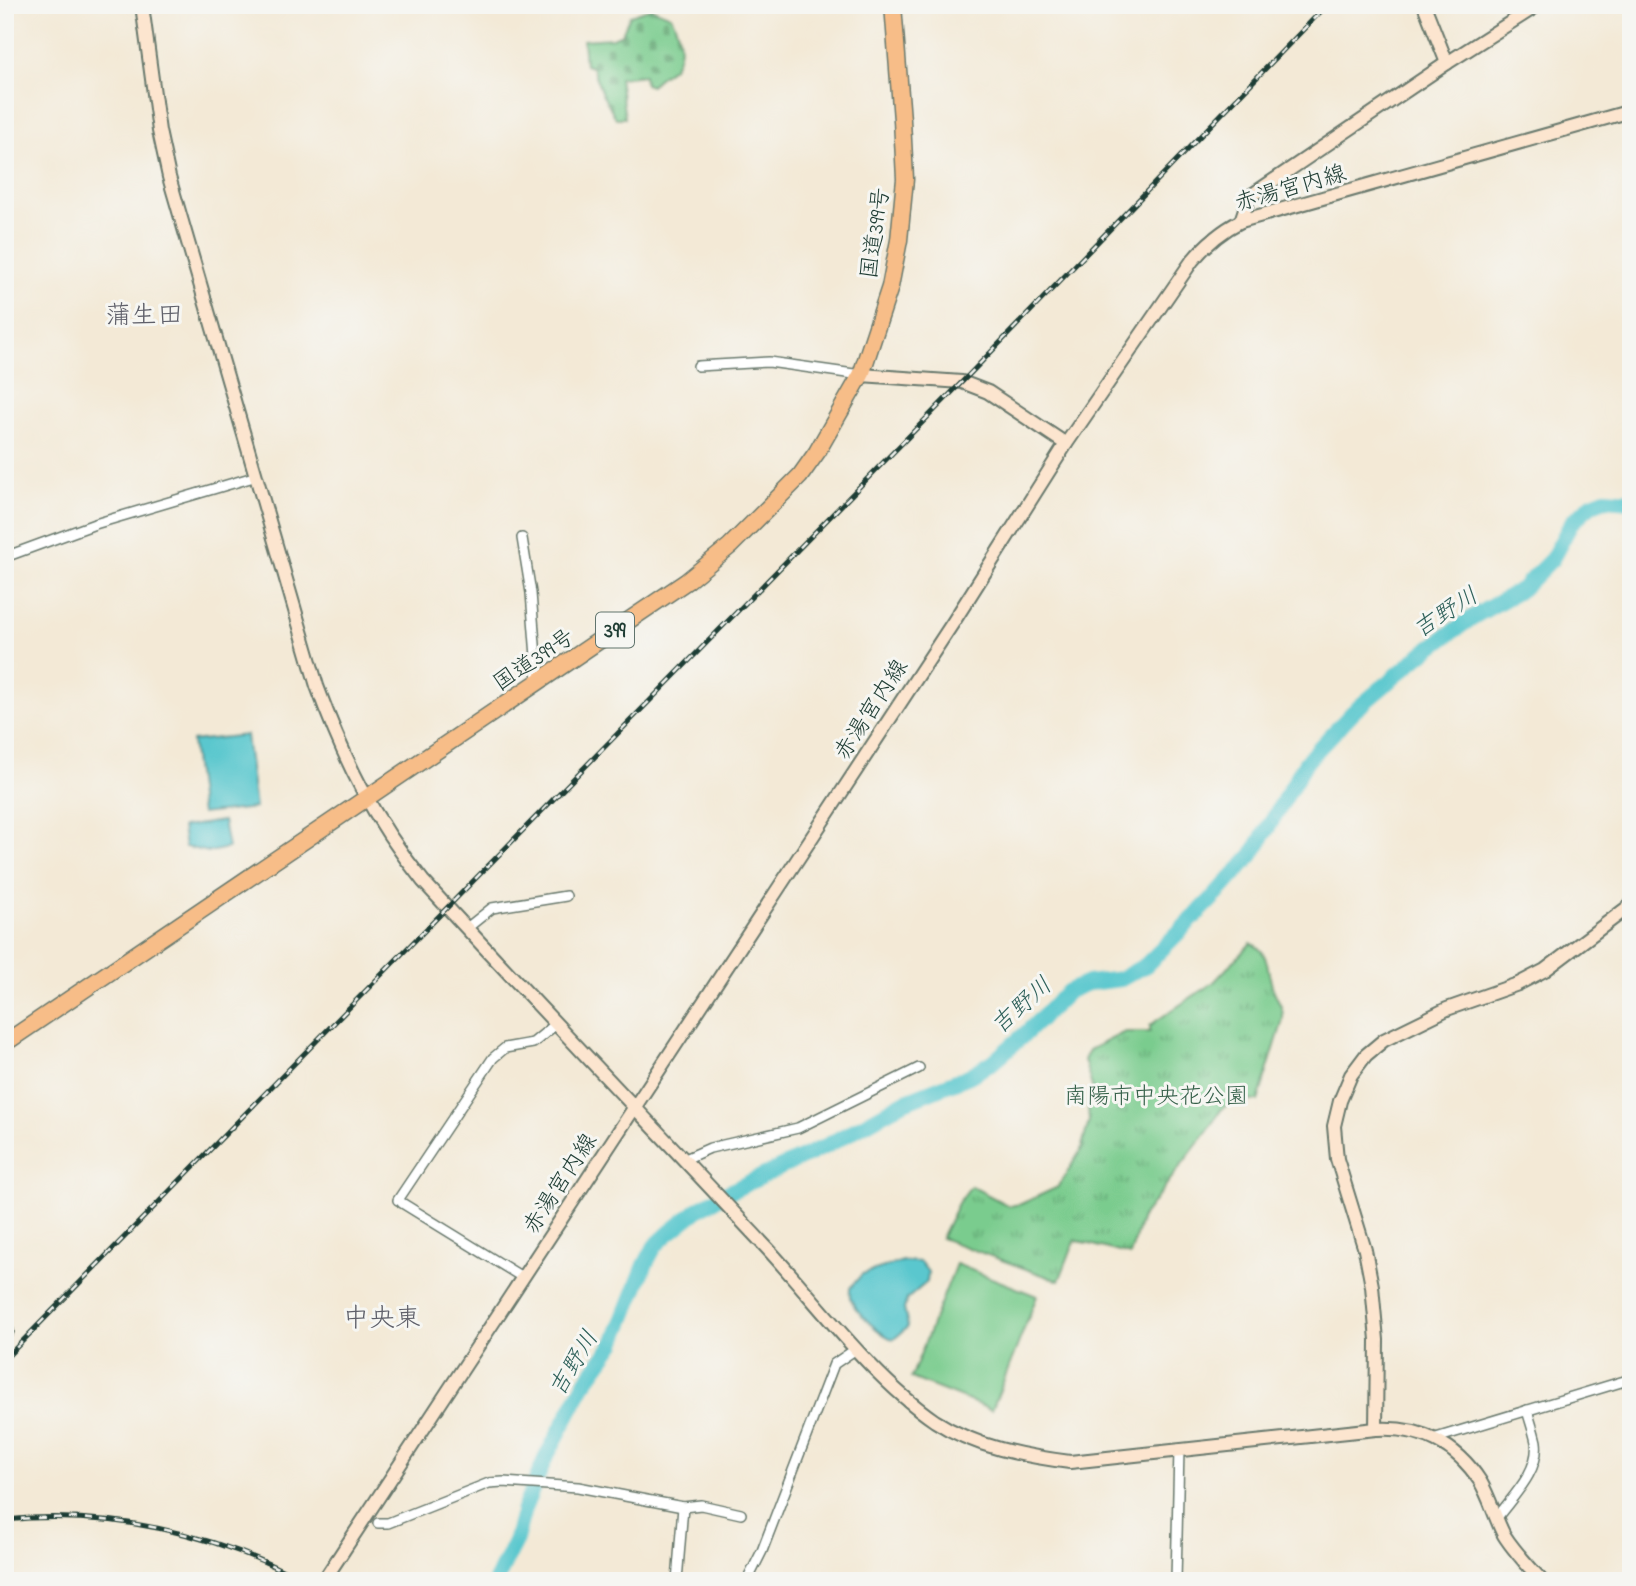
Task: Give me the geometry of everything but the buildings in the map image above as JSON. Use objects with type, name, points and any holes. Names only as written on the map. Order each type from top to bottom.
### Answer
[{"type":"highway","name":"国道399号","points":[[5,1043],[687,581],[730,546],[800,476],[817,452],[861,374],[890,288],[899,240],[905,179],[893,5]]},
{"type":"street","points":[[142,5],[159,131],[169,177],[317,686],[335,734],[366,800],[399,850],[467,928],[768,1250],[856,1349],[903,1395],[934,1420],[978,1442],[1027,1455],[1070,1462],[1179,1448],[1376,1429],[1396,1428],[1436,1438],[1460,1457],[1481,1482],[1506,1538],[1542,1581]]},
{"type":"street","points":[[1424,5],[1447,63]]},
{"type":"street","points":[[1241,220],[1249,197],[1538,5]]},
{"type":"street","name":"赤湯宮内線","points":[[328,1574],[954,621],[1066,444],[1192,261],[1224,229],[1241,220],[1631,111]]},
{"type":"street","points":[[698,366],[769,362],[861,374],[962,382],[988,391],[1066,444]]},
{"type":"street","points":[[5,557],[95,524],[257,476]]},
{"type":"street","points":[[522,538],[531,593],[538,683]]},
{"type":"street","points":[[467,928],[492,908],[504,904],[565,896]]},
{"type":"street","points":[[1376,1429],[1377,1340],[1372,1286],[1365,1250],[1337,1159],[1334,1126],[1340,1101],[1352,1075],[1366,1055],[1384,1040],[1447,1009],[1518,984],[1545,970],[1631,905]]},
{"type":"street","points":[[522,1277],[400,1202],[493,1058],[505,1048],[533,1042],[556,1024]]},
{"type":"street","points":[[683,1160],[710,1148],[798,1128],[919,1068]]},
{"type":"street","points":[[747,1581],[762,1551],[834,1364],[856,1349]]},
{"type":"street","points":[[1436,1438],[1631,1379]]},
{"type":"street","points":[[1496,1519],[1532,1469],[1536,1457],[1536,1444],[1527,1410]]},
{"type":"street","points":[[1177,1581],[1179,1448]]},
{"type":"street","points":[[378,1522],[388,1523],[489,1483],[503,1482],[578,1486],[683,1507],[701,1505],[741,1514]]},
{"type":"street","points":[[677,1581],[683,1507]]},
{"type":"green space","points":[[651,8],[671,16],[678,35],[679,55],[673,67],[651,86],[645,84],[644,75],[619,78],[625,118],[616,118],[602,94],[592,67],[585,65],[583,40],[613,38],[622,34],[630,15]]},
{"type":"green space","name":"南陽市中央花公園","points":[[1251,943],[1264,955],[1283,1015],[1258,1101],[1232,1100],[1221,1110],[1142,1217],[1130,1255],[1075,1240],[1059,1281],[941,1238],[958,1203],[971,1186],[1009,1206],[1021,1204],[1058,1187],[1081,1150],[1089,1121],[1088,1105],[1093,1090],[1084,1060],[1089,1050],[1125,1032],[1150,1032],[1150,1026],[1156,1021],[1214,982]]},
{"type":"green space","points":[[956,1264],[1037,1296],[992,1410],[911,1378]]},
{"type":"water","points":[[246,735],[255,808],[201,814],[192,741]]},
{"type":"water","points":[[223,821],[228,848],[209,852],[185,847],[182,827]]},
{"type":"water","points":[[903,1261],[920,1262],[928,1272],[927,1282],[907,1299],[904,1309],[908,1327],[894,1339],[876,1329],[858,1311],[850,1298],[850,1288],[862,1274]]},
{"type":"waterway","name":"吉野川","points":[[496,1581],[516,1539],[524,1509],[545,1459],[585,1383],[614,1343],[655,1246],[699,1209],[727,1193],[828,1145],[904,1102],[969,1076],[993,1062],[1069,991],[1088,983],[1121,979],[1146,965],[1252,855],[1306,762],[1353,712],[1423,653],[1473,617],[1522,589],[1552,559],[1572,522],[1592,504],[1605,499],[1631,501]]},
{"type":"railway","points":[[5,1359],[962,382],[1327,5]]},
{"type":"railway","points":[[5,1520],[82,1518],[159,1528],[233,1549],[303,1581]]},
{"type":"district","name":"蒲生田","points":[[144,314]]},
{"type":"district","name":"中央東","points":[[382,1317]]}]
